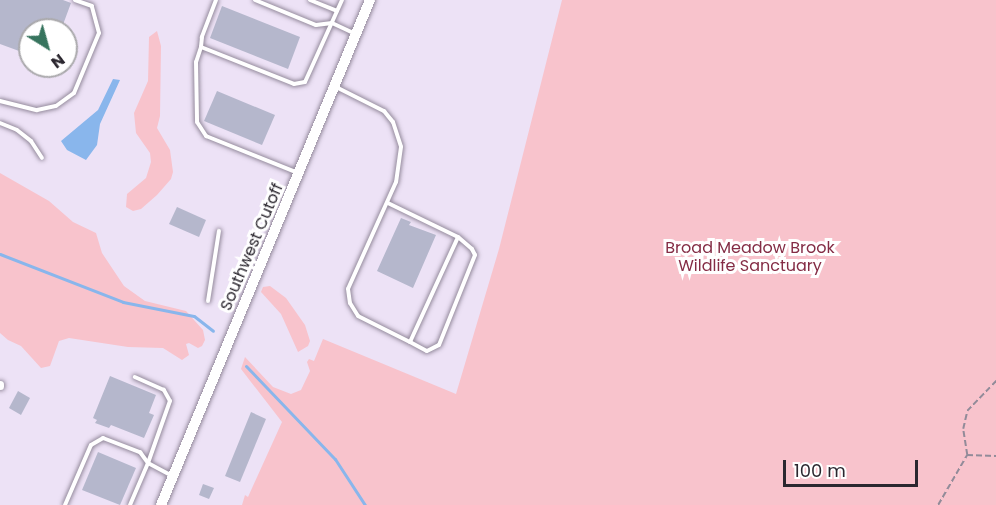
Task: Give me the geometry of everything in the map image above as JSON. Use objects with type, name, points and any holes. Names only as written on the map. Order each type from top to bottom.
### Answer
[{"type":"main road","name":"Southwest Cutoff","points":[[161,505],[370,0]]},
{"type":"lane","points":[[0,101],[37,110],[56,106],[74,93],[99,33],[92,6],[75,0]]},
{"type":"lane","points":[[216,0],[202,37],[196,62],[197,122],[206,136],[300,173]]},
{"type":"lane","points":[[255,0],[316,25],[332,23],[356,34]]},
{"type":"lane","points":[[310,0],[337,11]]},
{"type":"lane","points":[[201,47],[294,84],[304,82],[342,0]]},
{"type":"lane","points":[[335,86],[384,111],[399,134],[401,159],[388,203],[348,295],[352,309],[358,316],[427,351],[439,345],[475,255],[472,249],[458,237],[388,203]]},
{"type":"lane","points":[[0,123],[17,130],[31,141],[42,158]]},
{"type":"lane","points":[[208,301],[219,231]]},
{"type":"lane","points":[[410,342],[458,237]]},
{"type":"lane","points":[[130,505],[170,401],[164,390],[135,377]]},
{"type":"lane","points":[[65,505],[91,445],[103,438],[140,452],[148,463],[173,476]]},
{"type":"path","points":[[938,505],[967,455],[963,429],[967,411],[996,381]]},
{"type":"path","points":[[967,455],[996,456]]},
{"type":"green space","name":"Broad Meadow Brook Wildlife Sanctuary","points":[[562,0],[996,0],[996,505],[242,505],[245,495],[248,497],[282,422],[241,369],[245,357],[273,387],[291,394],[301,390],[310,371],[307,362],[309,359],[314,361],[323,339],[456,394],[499,249]]},
{"type":"green space","points":[[157,31],[161,46],[160,116],[157,128],[170,150],[173,172],[171,179],[157,195],[141,209],[133,211],[126,207],[127,194],[146,178],[151,162],[150,153],[136,133],[134,113],[148,81],[149,37]]},
{"type":"green space","points":[[0,173],[49,201],[73,222],[96,233],[102,253],[124,286],[145,301],[186,311],[203,330],[205,340],[202,346],[198,348],[189,343],[186,344],[189,355],[182,360],[163,348],[128,347],[69,338],[59,341],[50,366],[41,368],[21,346],[8,340],[0,333]]},
{"type":"green space","points":[[270,286],[286,298],[305,325],[310,341],[308,346],[298,352],[281,314],[261,292],[263,287]]},
{"type":"water","points":[[113,79],[120,80],[100,124],[97,145],[86,160],[67,150],[61,141],[98,110]]},
{"type":"building","points":[[0,0],[63,0],[71,3],[65,18],[18,18],[18,51],[0,44]]},
{"type":"building","points":[[222,6],[300,37],[288,69],[210,38]]},
{"type":"building","points":[[217,91],[275,115],[262,145],[204,121]]},
{"type":"building","points":[[177,207],[206,220],[199,237],[169,224]]},
{"type":"building","points":[[401,218],[411,222],[409,225],[436,235],[413,288],[377,271]]},
{"type":"building","points":[[110,376],[156,395],[149,413],[154,415],[144,438],[111,425],[109,428],[95,423],[97,420],[93,418]]},
{"type":"building","points":[[18,391],[30,398],[21,415],[9,408]]},
{"type":"building","points":[[251,412],[266,419],[240,482],[225,476]]},
{"type":"building","points":[[98,452],[136,468],[120,505],[82,490]]},
{"type":"building","points":[[203,484],[214,488],[209,499],[199,495]]},
{"type":"waterway","points":[[0,254],[123,302],[194,316],[213,331]]},
{"type":"waterway","points":[[246,366],[335,459],[365,505]]}]
